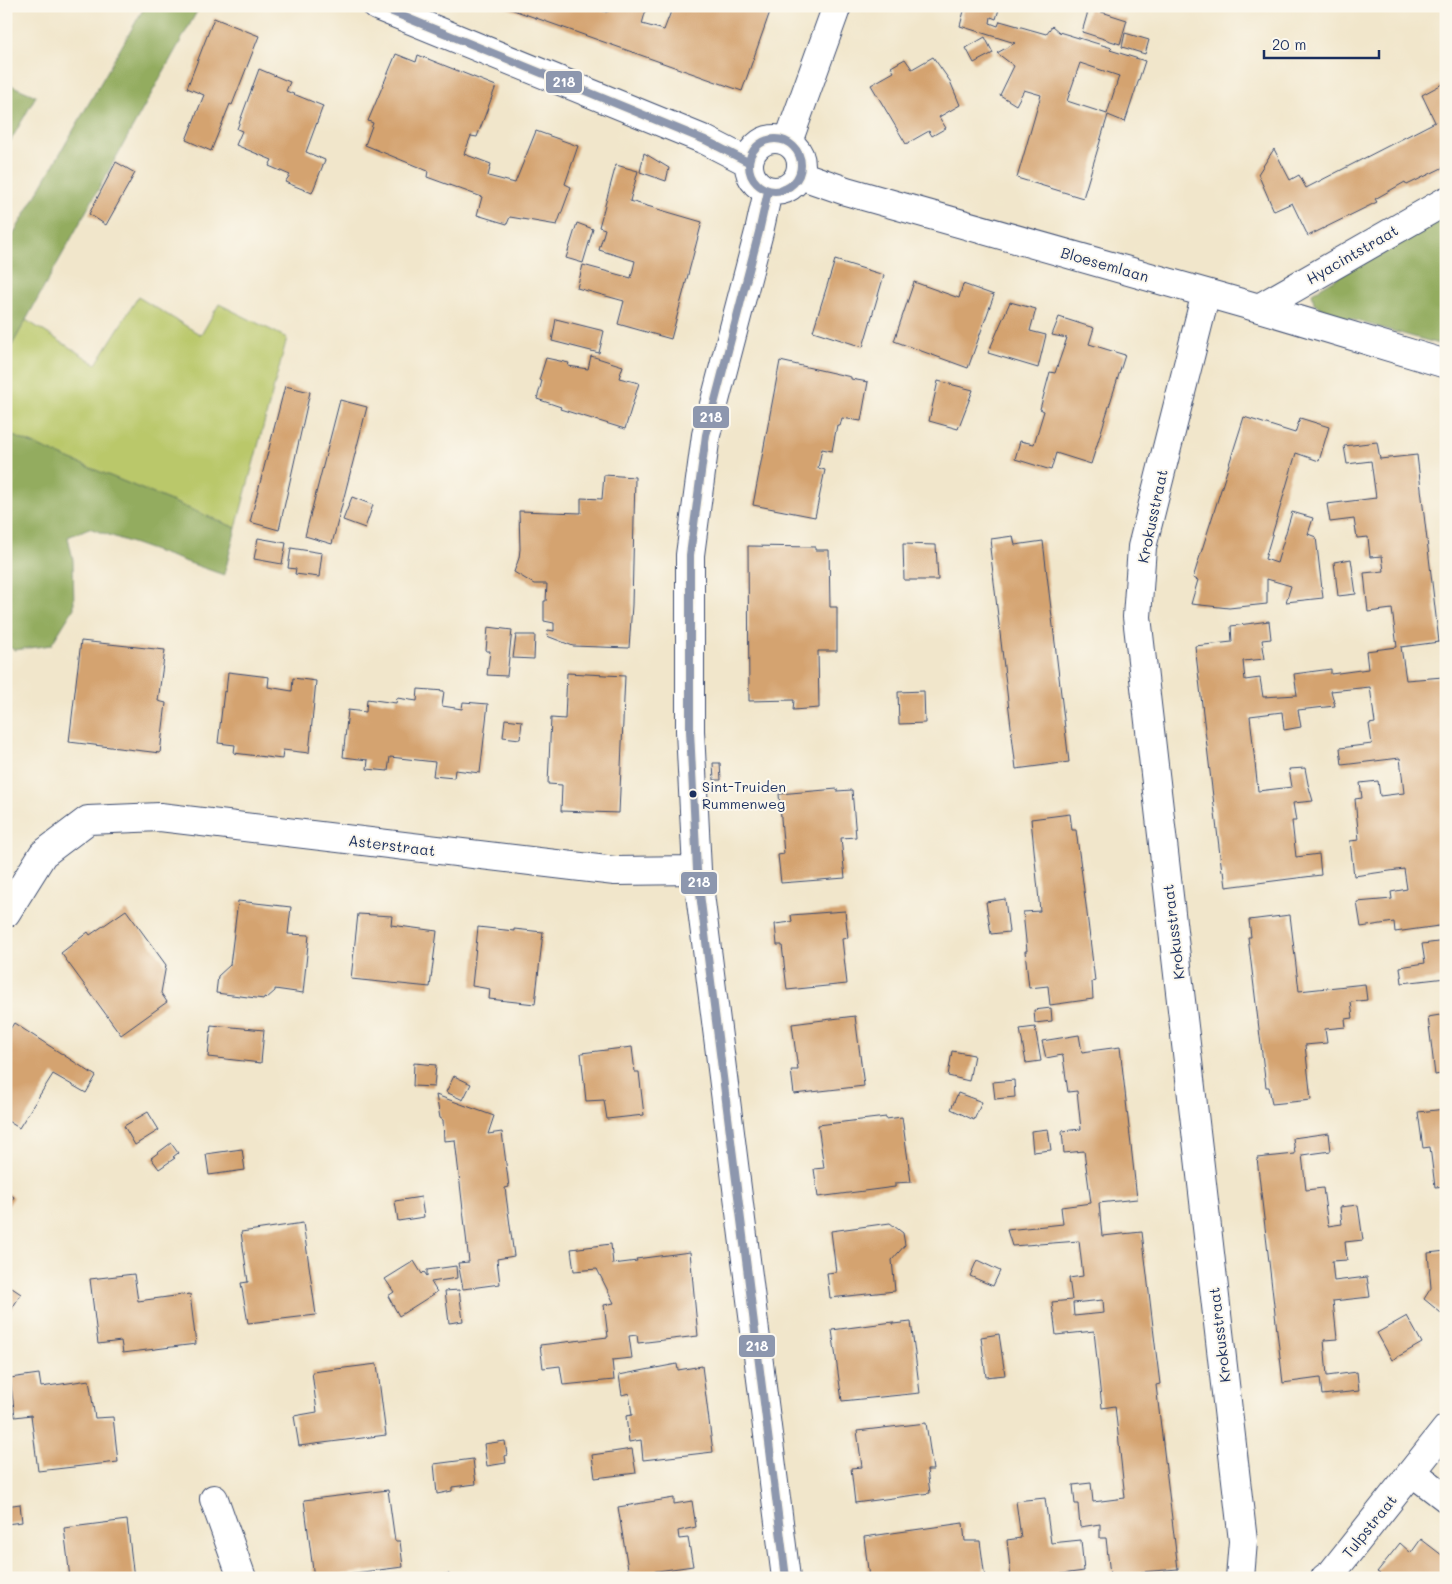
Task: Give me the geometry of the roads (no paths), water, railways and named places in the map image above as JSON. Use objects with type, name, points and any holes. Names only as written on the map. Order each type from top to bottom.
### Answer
[{"type":"street","points":[[377,6],[705,140],[748,162]]},
{"type":"street","points":[[788,142],[837,6]]},
{"type":"street","points":[[775,138],[788,142],[797,151],[801,162],[800,175],[792,185],[781,191],[768,191],[757,185],[750,174],[748,162],[753,150],[763,142],[775,138]]},
{"type":"street","name":"Bloesemlaan","points":[[800,175],[837,188],[1259,308],[1446,364]]},
{"type":"street","points":[[768,191],[706,435],[690,555],[690,731],[697,870],[786,1578]]},
{"type":"street","name":"Hyacintstraat","points":[[1259,308],[1446,201]]},
{"type":"street","name":"Krokusstraat","points":[[1206,293],[1142,547],[1137,617],[1243,1541],[1240,1578]]},
{"type":"street","name":"Asterstraat","points":[[6,913],[43,854],[88,820],[160,817],[615,871],[697,870]]},
{"type":"street","name":"Tulpstraat","points":[[1325,1578],[1331,1574],[1446,1429]]},
{"type":"street","points":[[1412,1472],[1446,1498]]},
{"type":"street","points":[[214,1499],[242,1578]]},
{"type":"place","name":"Sint-Truiden Rummenweg","points":[[693,794]]}]
